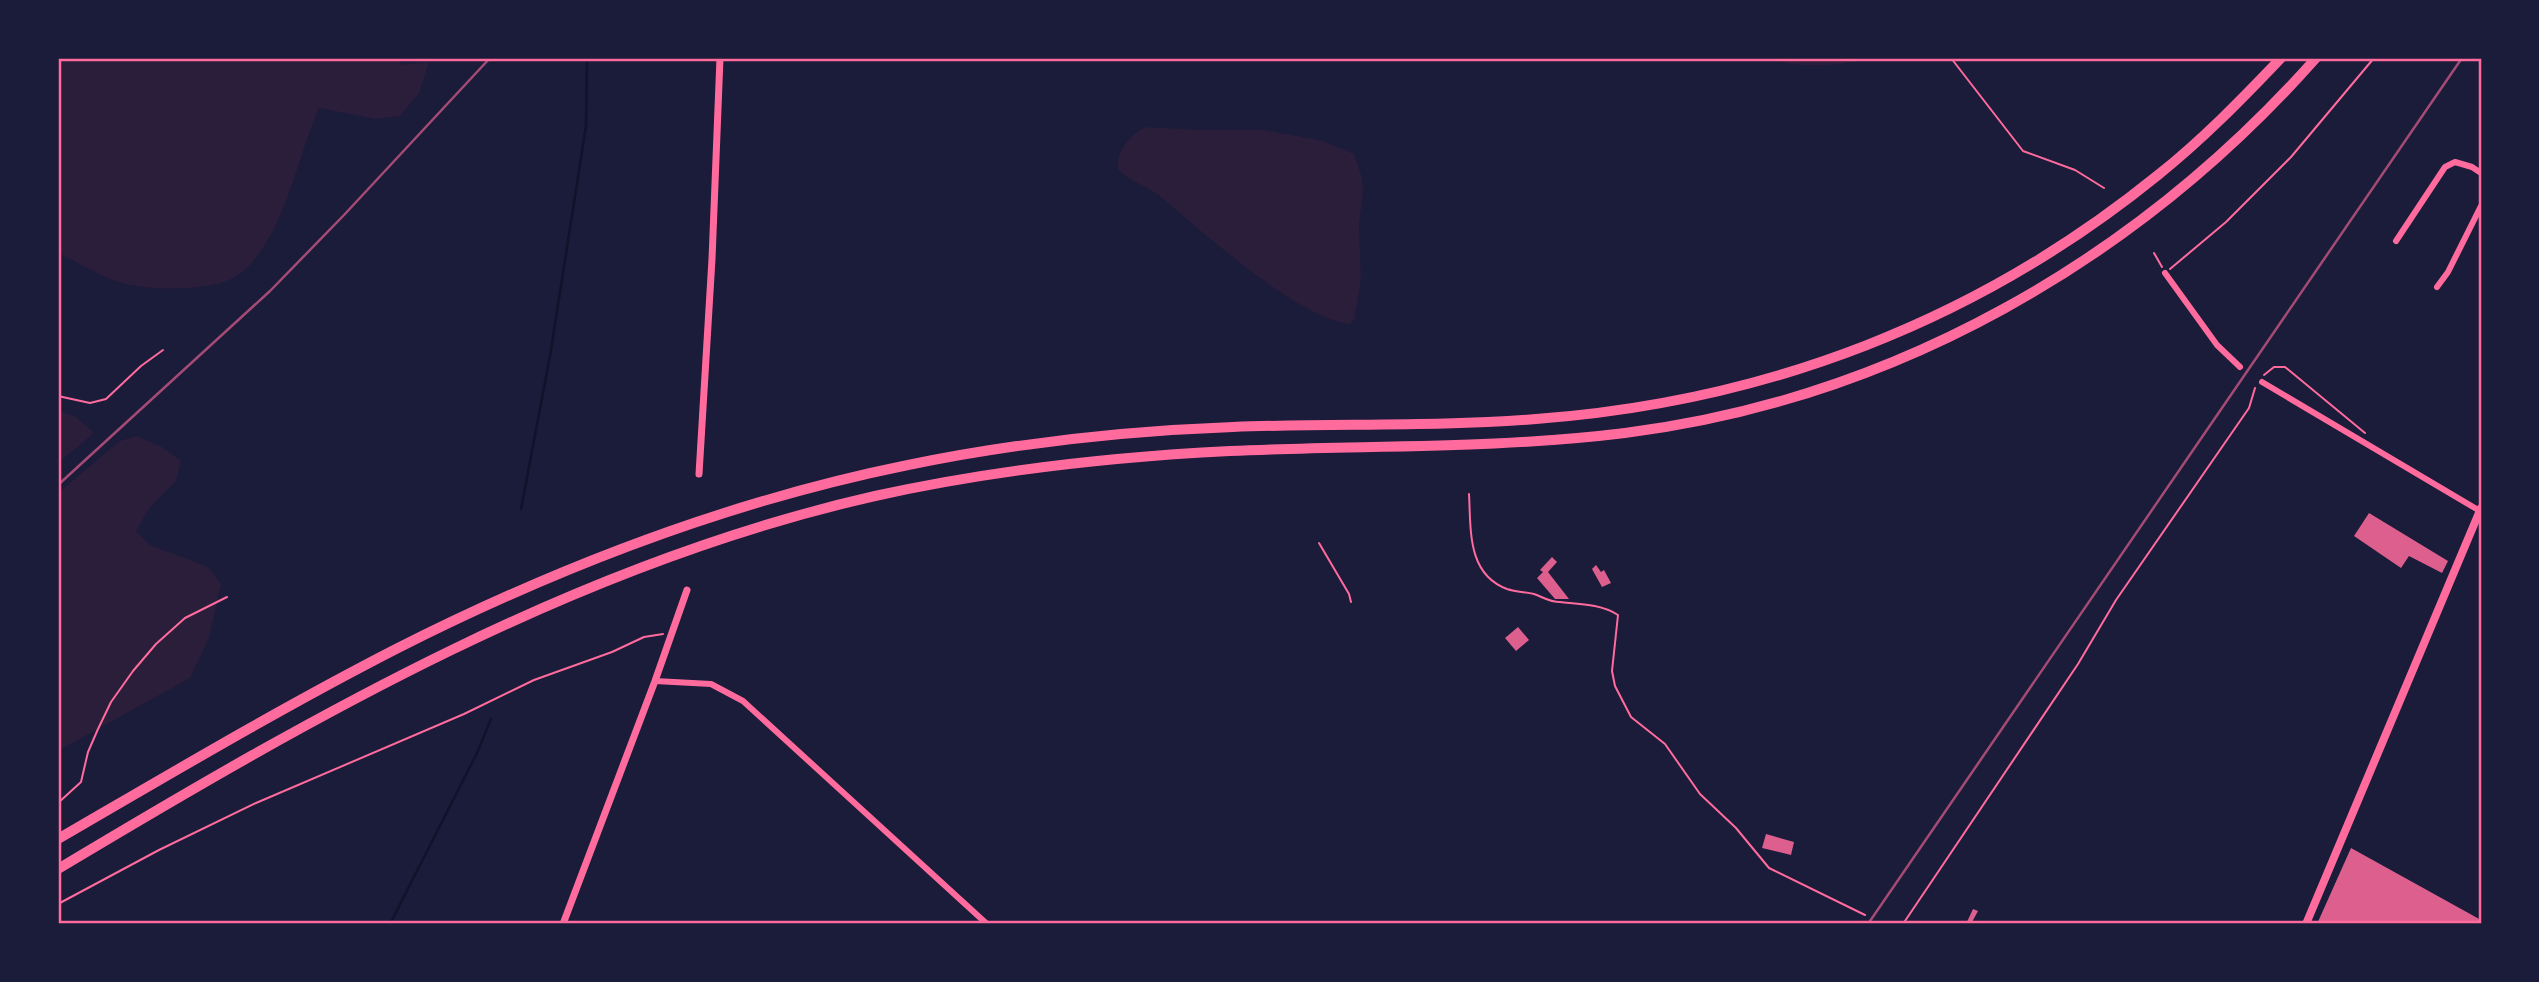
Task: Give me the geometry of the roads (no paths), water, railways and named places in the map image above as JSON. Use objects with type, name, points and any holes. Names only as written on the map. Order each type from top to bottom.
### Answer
[{"type":"highway","points":[[58,839],[331,684],[471,613],[546,579],[646,539],[802,490],[954,456],[1090,437],[1234,427],[1537,419],[1624,410],[1751,385],[1804,368],[1900,332],[1956,307],[2047,255],[2160,174],[2207,132],[2281,58]]},
{"type":"highway","points":[[58,869],[302,726],[466,643],[576,594],[648,566],[800,515],[937,483],[1018,469],[1092,461],[1234,451],[1538,440],[1626,432],[1719,416],[1860,376],[1932,346],[2004,310],[2117,240],[2180,191],[2230,146],[2316,58]]},
{"type":"main road","points":[[2306,924],[2481,509]]},
{"type":"street","points":[[699,474],[712,259],[720,58]]},
{"type":"street","points":[[2396,241],[2445,167],[2455,162],[2481,173]]},
{"type":"street","points":[[2437,287],[2448,272],[2481,206]]},
{"type":"street","points":[[2165,273],[2208,335],[2240,367]]},
{"type":"street","points":[[2262,382],[2481,509]]},
{"type":"street","points":[[563,924],[687,590]]},
{"type":"street","points":[[655,681],[711,684],[743,701],[987,924]]},
{"type":"waterway","points":[[521,509],[550,356],[586,126],[587,58]]},
{"type":"waterway","points":[[390,924],[477,753],[491,719]]},
{"type":"railway","points":[[58,485],[270,291],[490,58]]},
{"type":"railway","points":[[1868,924],[2462,58]]}]
